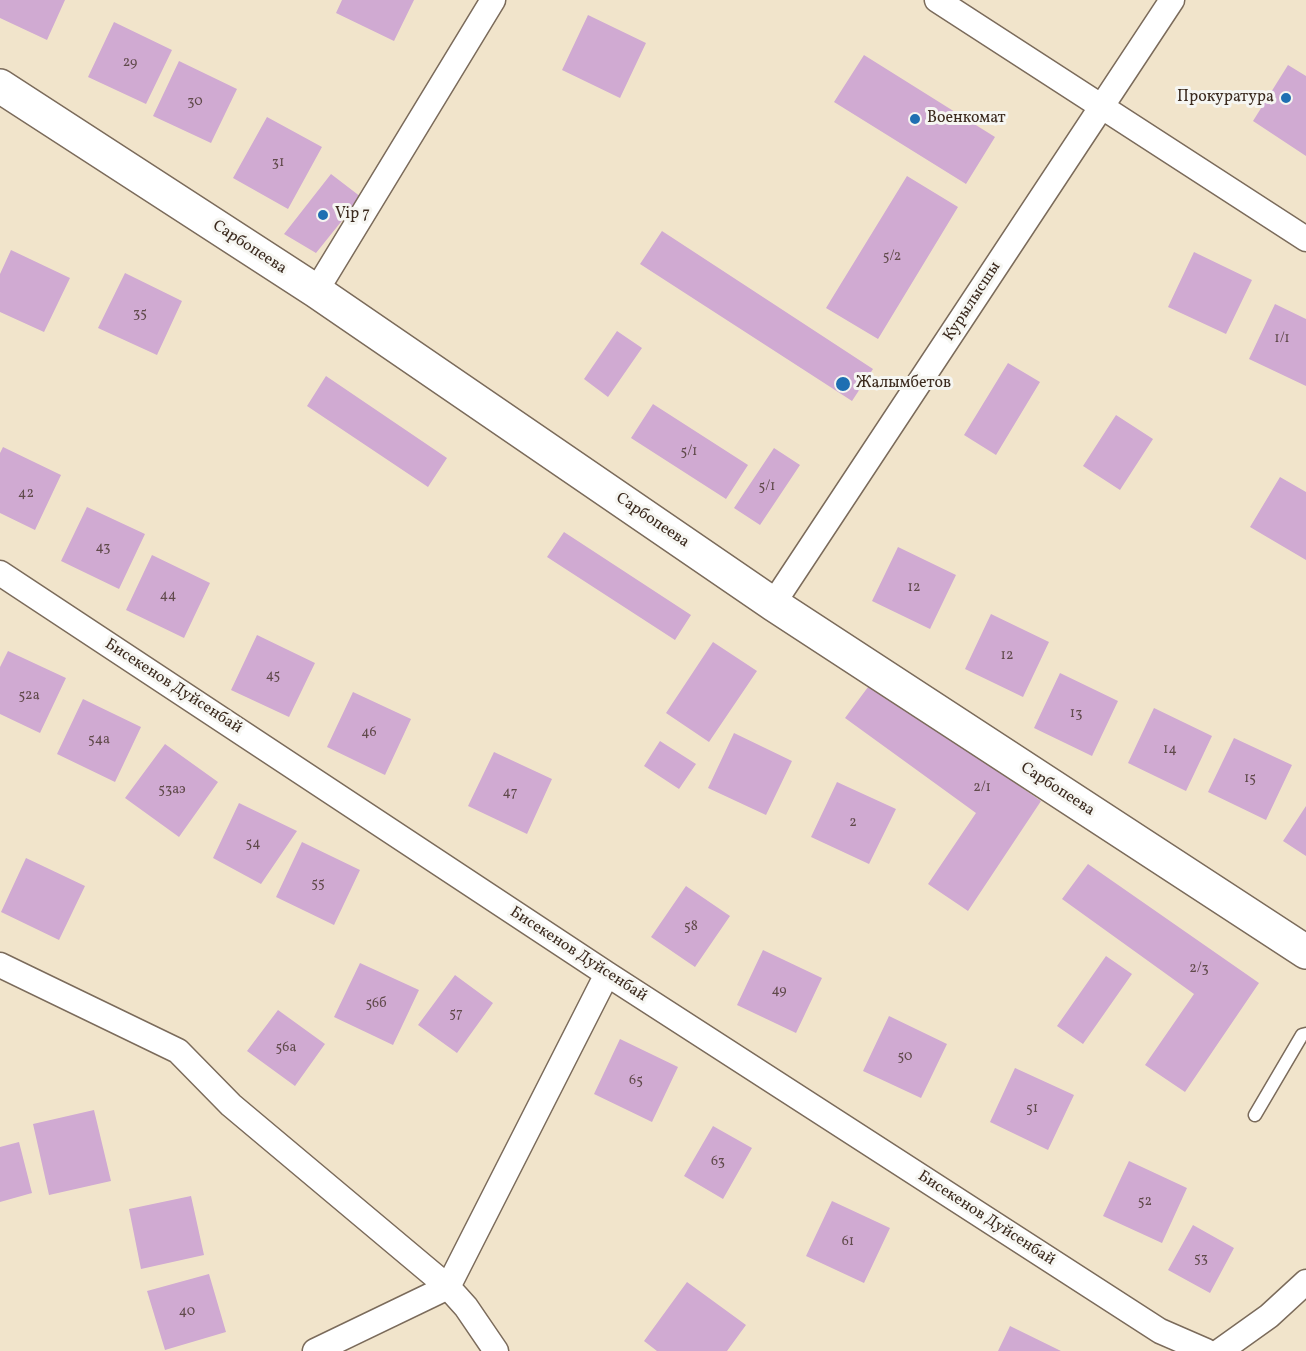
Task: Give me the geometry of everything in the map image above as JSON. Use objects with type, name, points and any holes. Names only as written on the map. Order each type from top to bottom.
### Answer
[{"type":"street","points":[[316,291],[493,0]]},
{"type":"street","points":[[937,0],[1306,239]]},
{"type":"street","name":"Курылысшы","points":[[773,604],[1172,0]]},
{"type":"street","name":"Сарбопеева","points":[[0,86],[316,291],[773,604],[1306,952]]},
{"type":"street","name":"Бисекенов Дуйсенбай","points":[[0,573],[607,974],[1160,1331],[1206,1351]]},
{"type":"street","points":[[0,966],[178,1051],[231,1105],[448,1287],[466,1307],[496,1351]]},
{"type":"street","points":[[315,1351],[448,1287],[607,974]]},
{"type":"street","points":[[1220,1351],[1269,1316],[1306,1282]]},
{"type":"lane","points":[[1256,1115],[1302,1035],[1306,1034]]},
{"type":"building","points":[[0,0],[65,0],[47,40],[0,18]]},
{"type":"building","points":[[342,0],[414,0],[394,41],[336,13]]},
{"type":"building","points":[[588,15],[646,43],[620,98],[562,70]]},
{"type":"building","points":[[114,22],[172,50],[146,104],[88,77]]},
{"type":"building","name":"Военкомат","points":[[864,55],[995,137],[966,184],[834,102]]},
{"type":"building","points":[[179,61],[237,89],[211,143],[153,116]]},
{"type":"building","name":"Прокуратура","points":[[1288,65],[1306,76],[1306,156],[1253,121]]},
{"type":"building","points":[[267,117],[322,147],[288,209],[233,178]]},
{"type":"building","name":"Vip 7","points":[[331,174],[361,197],[316,253],[284,234]]},
{"type":"building","points":[[907,176],[958,207],[878,339],[826,308]]},
{"type":"building","name":"Жалымбетов","points":[[662,231],[873,369],[852,401],[640,264]]},
{"type":"building","points":[[11,250],[70,278],[44,332],[0,312],[0,274]]},
{"type":"building","points":[[1194,252],[1252,280],[1226,334],[1168,307]]},
{"type":"building","points":[[125,273],[182,301],[157,355],[98,328]]},
{"type":"building","points":[[1275,304],[1306,319],[1306,386],[1249,359]]},
{"type":"building","points":[[617,331],[642,348],[608,397],[584,379]]},
{"type":"building","points":[[1008,363],[1040,382],[996,455],[964,435]]},
{"type":"building","points":[[326,376],[447,458],[428,487],[307,406]]},
{"type":"building","points":[[653,404],[748,465],[726,499],[631,438]]},
{"type":"building","points":[[1116,415],[1153,439],[1120,490],[1083,466]]},
{"type":"building","points":[[3,447],[61,475],[35,530],[0,513],[0,453]]},
{"type":"building","points":[[774,448],[800,465],[760,525],[734,508]]},
{"type":"building","points":[[1280,477],[1306,492],[1306,560],[1250,527]]},
{"type":"building","points":[[87,507],[145,534],[119,589],[61,561]]},
{"type":"building","points":[[564,532],[691,615],[675,640],[547,557]]},
{"type":"building","points":[[898,547],[956,575],[930,629],[872,601]]},
{"type":"building","points":[[152,555],[210,583],[184,638],[126,610]]},
{"type":"building","points":[[991,614],[1049,642],[1023,697],[965,669]]},
{"type":"building","points":[[257,635],[315,663],[289,717],[231,690]]},
{"type":"building","points":[[713,642],[757,671],[709,742],[666,713]]},
{"type":"building","points":[[8,651],[66,678],[40,733],[0,714],[0,667]]},
{"type":"building","points":[[1060,673],[1118,701],[1092,756],[1034,728]]},
{"type":"building","points":[[871,683],[1041,801],[968,911],[928,884],[976,813],[845,718]]},
{"type":"building","points":[[353,692],[411,719],[385,775],[327,747]]},
{"type":"building","points":[[83,699],[141,727],[115,782],[57,754]]},
{"type":"building","points":[[1154,708],[1212,736],[1186,791],[1128,763]]},
{"type":"building","points":[[734,733],[792,761],[766,815],[708,788]]},
{"type":"building","points":[[1234,738],[1292,765],[1266,820],[1208,792]]},
{"type":"building","points":[[660,741],[696,764],[679,789],[644,766]]},
{"type":"building","points":[[165,744],[218,782],[179,837],[125,798]]},
{"type":"building","points":[[494,752],[552,779],[527,834],[468,806]]},
{"type":"building","points":[[837,782],[896,809],[869,864],[811,837]]},
{"type":"building","points":[[239,803],[297,831],[261,884],[213,858]]},
{"type":"building","points":[[1306,806],[1306,856],[1283,841]]},
{"type":"building","points":[[302,842],[360,870],[334,925],[276,897]]},
{"type":"building","points":[[26,858],[85,886],[59,940],[1,912]]},
{"type":"building","points":[[1088,864],[1259,983],[1185,1092],[1145,1065],[1194,994],[1062,899]]},
{"type":"building","points":[[686,886],[730,916],[695,967],[651,937]]},
{"type":"building","points":[[763,950],[822,978],[796,1033],[737,1005]]},
{"type":"building","points":[[1106,956],[1132,974],[1083,1044],[1057,1026]]},
{"type":"building","points":[[360,963],[419,990],[393,1045],[334,1017]]},
{"type":"building","points":[[455,975],[493,1003],[457,1053],[418,1025]]},
{"type":"building","points":[[278,1010],[325,1044],[295,1086],[247,1051]]},
{"type":"building","points":[[889,1016],[947,1044],[921,1098],[863,1071]]},
{"type":"building","points":[[620,1039],[678,1067],[652,1122],[594,1094]]},
{"type":"building","points":[[1015,1068],[1074,1095],[1048,1150],[990,1122]]},
{"type":"building","points":[[94,1110],[111,1181],[49,1195],[33,1124]]},
{"type":"building","points":[[713,1126],[752,1148],[723,1199],[684,1176]]},
{"type":"building","points":[[19,1142],[32,1193],[0,1202],[0,1147]]},
{"type":"building","points":[[1129,1161],[1187,1188],[1162,1243],[1103,1216]]},
{"type":"building","points":[[191,1196],[204,1255],[141,1269],[129,1209]]},
{"type":"building","points":[[832,1201],[890,1228],[864,1283],[806,1256]]},
{"type":"building","points":[[1193,1225],[1234,1248],[1210,1293],[1168,1270]]},
{"type":"building","points":[[209,1274],[226,1332],[165,1350],[147,1291]]},
{"type":"building","points":[[687,1282],[746,1325],[727,1351],[657,1351],[644,1341]]},
{"type":"building","points":[[1010,1326],[1061,1351],[998,1351]]},
{"type":"place","name":"Прокуратура","points":[[1286,98]]},
{"type":"place","name":"Военкомат","points":[[915,119]]},
{"type":"place","name":"Vip 7","points":[[323,215]]},
{"type":"place","name":"Жалымбетов","points":[[843,384]]}]
